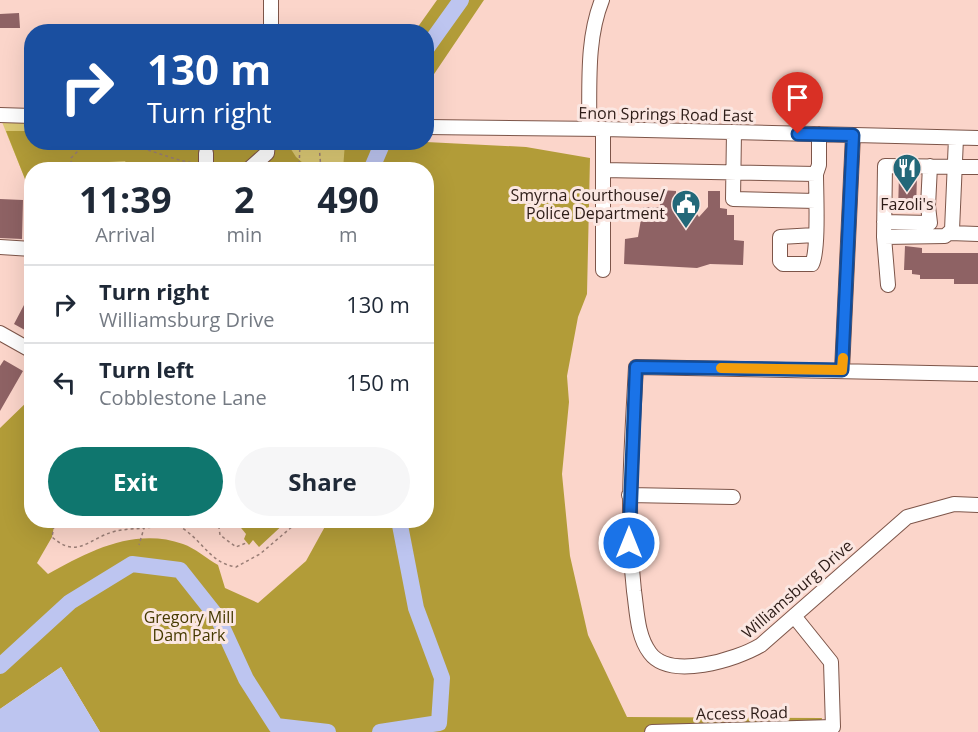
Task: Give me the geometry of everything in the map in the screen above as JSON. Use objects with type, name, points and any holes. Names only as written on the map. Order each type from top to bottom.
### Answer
[{"type":"street","points":[[271,0],[271,24]]},
{"type":"street","points":[[588,128],[591,50],[595,18],[602,0]]},
{"type":"street","points":[[0,115],[24,116]]},
{"type":"street","name":"Enon Springs Road East","points":[[434,127],[588,128],[978,138]]},
{"type":"street","points":[[603,129],[603,270]]},
{"type":"street","points":[[734,132],[731,173],[733,199],[816,201]]},
{"type":"street","points":[[815,235],[819,134]]},
{"type":"street","points":[[842,370],[853,135]]},
{"type":"street","points":[[950,233],[952,230],[956,138]]},
{"type":"street","points":[[257,162],[267,150]]},
{"type":"street","points":[[202,162],[206,153]]},
{"type":"street","points":[[888,285],[884,237],[885,165],[978,167]]},
{"type":"street","points":[[884,222],[930,223],[928,206],[930,166]]},
{"type":"street","points":[[603,170],[816,174]]},
{"type":"street","points":[[884,237],[950,233],[978,234]]},
{"type":"street","points":[[0,247],[24,248]]},
{"type":"street","points":[[0,333],[24,346]]},
{"type":"street","name":"Williamsburg Drive","points":[[978,374],[636,367],[629,495],[629,543],[637,618],[643,640],[658,661],[685,668],[748,653],[794,616],[907,516],[954,504],[978,505]]},
{"type":"street","points":[[629,495],[733,497]]},
{"type":"street","name":"Access Road","points":[[652,732],[833,728],[831,662],[794,616]]},
{"type":"path","points":[[71,162],[71,158],[79,150]]},
{"type":"path","points":[[153,150],[184,162]]},
{"type":"path","points":[[54,528],[52,537],[64,547],[78,548],[115,531],[144,528],[139,545]]},
{"type":"path","points":[[182,528],[223,565],[236,567],[260,554],[291,528]]},
{"type":"path","points":[[219,528],[220,535],[236,547],[246,543]]},
{"type":"shaded area","points":[[24,116],[24,150],[356,150],[356,162],[24,162],[24,177],[0,117]]},
{"type":"green space","points":[[437,0],[484,0],[434,74],[434,24],[420,24]]},
{"type":"green space","points":[[6,131],[24,131],[24,150],[292,150],[302,162],[24,162],[24,176]]},
{"type":"green space","name":"Gregory Mill Dam Park","points":[[434,142],[526,147],[590,158],[587,294],[578,317],[567,376],[569,402],[562,474],[570,556],[588,635],[627,717],[822,718],[819,732],[100,732],[61,667],[0,709],[0,428],[24,405],[24,528],[54,528],[52,537],[37,563],[48,574],[80,557],[113,544],[147,538],[165,539],[183,544],[218,565],[225,588],[258,603],[306,561],[324,528],[434,528],[434,162],[344,162],[344,150],[434,150]]},
{"type":"green space","points":[[241,528],[279,528],[259,547],[253,540],[249,545],[244,539],[246,534]]},
{"type":"water","points":[[61,667],[100,732],[0,732],[0,709]]},
{"type":"building","points":[[19,13],[20,28],[0,28],[0,14]]},
{"type":"building","name":"Fazoli's","points":[[899,175],[917,175],[916,211],[898,211]]},
{"type":"building","name":"Smyrna Courthouse/ Police Department","points":[[661,190],[676,191],[676,207],[693,208],[699,217],[708,207],[708,191],[720,191],[720,208],[727,209],[727,215],[734,215],[734,240],[744,241],[743,265],[710,264],[697,268],[624,264],[625,239],[638,237],[643,207],[660,207]]},
{"type":"building","points":[[0,199],[23,200],[22,239],[0,238]]},
{"type":"building","points":[[905,246],[922,248],[922,253],[978,253],[978,284],[954,284],[954,279],[920,279],[920,275],[912,274],[912,270],[904,270]]},
{"type":"building","points":[[24,305],[24,330],[14,324]]},
{"type":"building","points":[[4,360],[23,371],[0,411],[0,366]]},
{"type":"waterway","points":[[434,38],[461,0]]},
{"type":"waterway","points":[[374,162],[380,150]]},
{"type":"waterway","points":[[380,732],[439,723],[442,678],[416,608],[401,528]]},
{"type":"waterway","points":[[0,666],[70,602],[132,564],[180,570],[218,618],[246,679],[276,726],[328,732]]},
{"type":"slow traffic","points":[[721,368],[842,370],[843,358]]},
{"type":"place","name":"Fazoli's","points":[[907,194]]},
{"type":"place","name":"Smyrna Courthouse/ Police Department","points":[[686,230]]},
{"type":"route","points":[[629,543],[629,495],[636,367],[842,370],[853,135],[798,134]]}]
